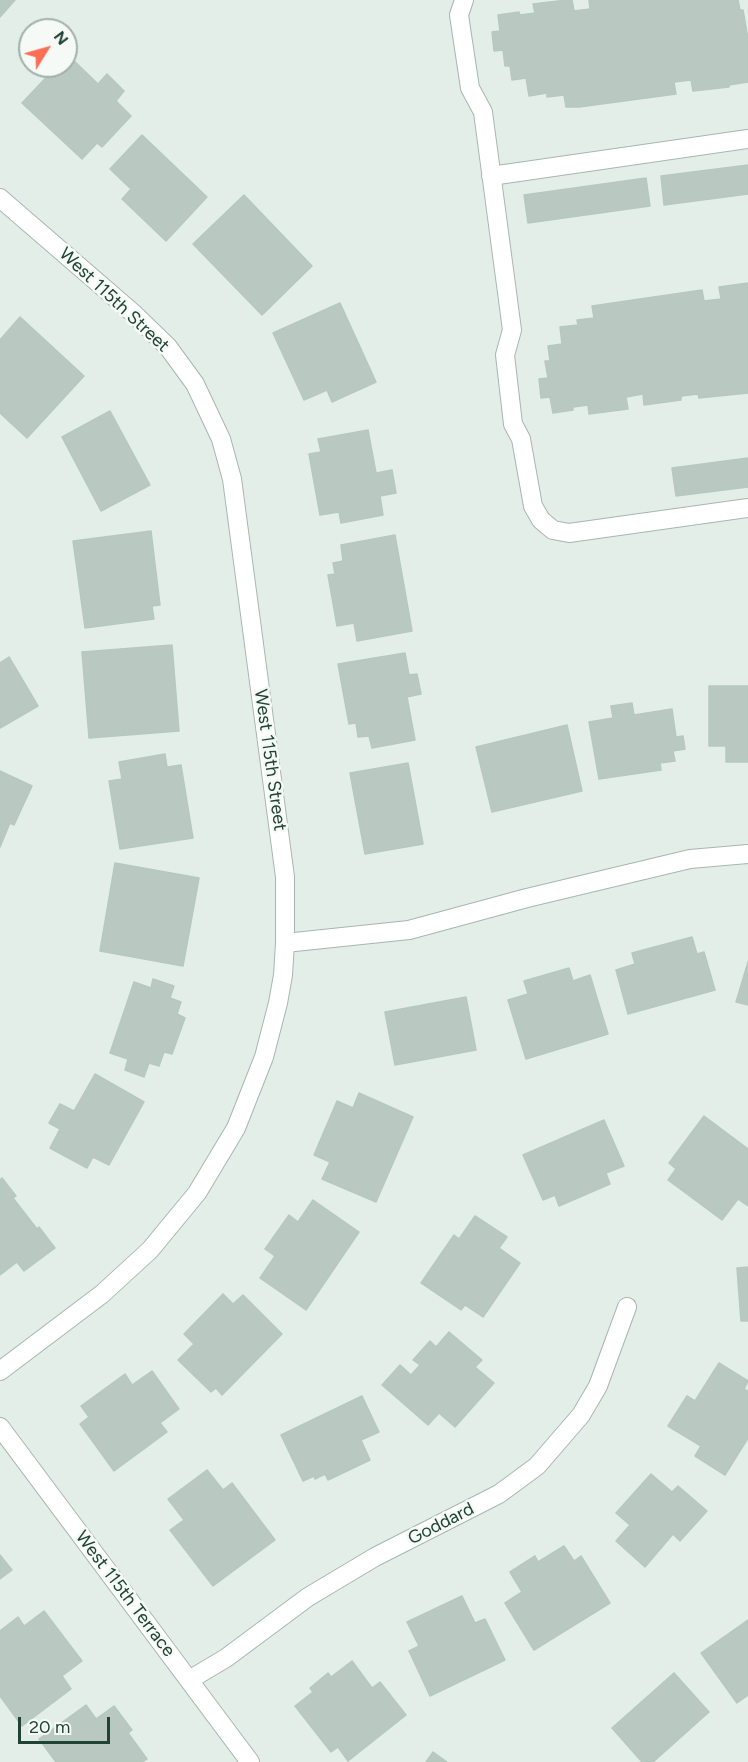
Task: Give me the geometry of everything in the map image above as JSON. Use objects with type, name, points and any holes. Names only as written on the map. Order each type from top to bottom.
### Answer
[{"type":"street","points":[[464,0],[459,15],[470,88],[483,112],[512,330],[505,356],[513,424],[521,438],[534,506],[541,520],[554,530],[569,533],[748,508]]},
{"type":"street","points":[[491,176],[748,139]]},
{"type":"street","name":"West 115th Street","points":[[0,198],[133,313],[168,347],[195,384],[221,439],[232,479],[285,877],[285,943],[278,1003],[264,1057],[236,1128],[197,1193],[150,1250],[102,1294],[0,1371]]},
{"type":"street","points":[[285,943],[409,930],[527,898],[690,860],[748,854]]},
{"type":"street","name":"Goddard","points":[[189,1680],[225,1658],[309,1597],[375,1557],[499,1494],[537,1466],[581,1415],[598,1386],[627,1307]]},
{"type":"street","name":"West 115th Terrace","points":[[0,1427],[250,1762]]},
{"type":"building","points":[[0,0],[15,0],[0,17]]},
{"type":"building","points":[[572,0],[574,11],[590,9],[589,0],[738,0],[740,10],[743,10],[748,39],[748,82],[729,85],[729,87],[693,91],[691,80],[674,82],[676,94],[579,107],[566,107],[564,95],[547,97],[547,93],[529,96],[526,78],[512,80],[510,66],[505,66],[503,50],[494,51],[492,32],[500,31],[498,15],[519,12],[520,15],[535,13],[533,4]]},
{"type":"building","points":[[78,65],[98,84],[107,74],[124,91],[116,101],[131,116],[102,147],[97,143],[82,159],[22,103],[46,78],[78,78]]},
{"type":"building","points":[[142,135],[207,197],[166,241],[122,199],[131,189],[110,169]]},
{"type":"building","points":[[748,165],[748,194],[664,205],[661,176]]},
{"type":"building","points":[[646,178],[650,206],[528,223],[524,195]]},
{"type":"building","points":[[244,195],[312,266],[262,315],[193,244]]},
{"type":"building","points":[[748,283],[748,393],[699,398],[698,394],[681,396],[681,400],[644,405],[643,394],[626,397],[628,409],[589,414],[588,405],[553,413],[550,397],[541,398],[539,379],[548,378],[545,361],[550,361],[548,346],[562,344],[560,327],[578,325],[577,320],[594,318],[592,306],[702,290],[704,301],[721,299],[719,287]]},
{"type":"building","points":[[340,303],[376,382],[332,402],[327,390],[304,400],[273,333]]},
{"type":"building","points":[[20,317],[84,376],[27,438],[0,413],[0,340]]},
{"type":"building","points":[[110,411],[150,485],[101,511],[62,437]]},
{"type":"building","points":[[368,430],[376,473],[392,470],[396,493],[380,496],[383,515],[341,523],[339,512],[320,515],[309,454],[321,452],[318,439]]},
{"type":"building","points":[[748,458],[748,487],[676,496],[672,468]]},
{"type":"building","points":[[151,531],[160,605],[152,606],[154,619],[85,628],[73,541]]},
{"type":"building","points":[[395,535],[412,631],[357,641],[354,623],[337,626],[328,575],[335,574],[333,563],[343,561],[341,545]]},
{"type":"building","points":[[172,645],[179,731],[89,738],[82,652]]},
{"type":"building","points":[[405,653],[409,675],[417,674],[421,694],[407,697],[415,740],[372,748],[369,736],[358,737],[356,723],[349,724],[338,664]]},
{"type":"building","points":[[9,657],[38,706],[0,728],[0,663]]},
{"type":"building","points":[[709,686],[748,686],[748,762],[726,762],[726,746],[709,746]]},
{"type":"building","points":[[632,703],[634,715],[672,709],[676,737],[683,736],[685,749],[673,751],[675,761],[660,763],[661,770],[599,779],[589,722],[613,718],[611,706]]},
{"type":"building","points":[[567,725],[582,791],[492,812],[476,747]]},
{"type":"building","points":[[165,754],[167,767],[181,765],[193,838],[120,849],[109,781],[122,779],[119,762]]},
{"type":"building","points":[[408,763],[423,844],[365,854],[350,773]]},
{"type":"building","points":[[0,771],[32,786],[14,825],[10,823],[0,847]]},
{"type":"building","points":[[115,863],[199,878],[183,966],[100,951]]},
{"type":"building","points":[[692,937],[697,954],[704,952],[715,990],[628,1014],[616,970],[635,964],[632,953]]},
{"type":"building","points":[[748,962],[748,1005],[736,1002]]},
{"type":"building","points":[[569,968],[573,981],[590,975],[608,1034],[526,1059],[508,1000],[528,994],[524,981]]},
{"type":"building","points":[[153,979],[174,986],[170,998],[181,1002],[177,1014],[185,1018],[172,1054],[164,1052],[159,1066],[149,1063],[144,1077],[125,1070],[128,1059],[110,1053],[134,982],[151,988]]},
{"type":"building","points":[[466,997],[476,1050],[395,1065],[385,1012]]},
{"type":"building","points":[[95,1074],[144,1102],[109,1165],[93,1157],[87,1168],[50,1148],[60,1129],[49,1123],[60,1104],[74,1111]]},
{"type":"building","points":[[359,1093],[413,1117],[376,1202],[322,1179],[330,1162],[314,1155],[337,1101],[353,1108]]},
{"type":"building","points":[[704,1116],[748,1149],[748,1206],[738,1199],[722,1220],[668,1180],[676,1169],[669,1163]]},
{"type":"building","points":[[604,1120],[624,1166],[606,1173],[610,1184],[559,1206],[555,1195],[543,1200],[523,1155]]},
{"type":"building","points":[[2,1178],[16,1196],[13,1198],[55,1248],[24,1271],[17,1262],[0,1275],[0,1180]]},
{"type":"building","points":[[313,1200],[359,1232],[306,1310],[260,1278],[275,1256],[265,1249],[289,1215],[298,1222]]},
{"type":"building","points":[[475,1216],[507,1237],[499,1248],[520,1263],[483,1317],[465,1305],[461,1310],[421,1283],[454,1235],[459,1239]]},
{"type":"building","points":[[748,1267],[748,1321],[741,1321],[737,1268]]},
{"type":"building","points":[[223,1294],[233,1304],[243,1295],[282,1334],[222,1395],[216,1388],[211,1392],[178,1360],[194,1344],[184,1334]]},
{"type":"building","points":[[449,1332],[482,1360],[475,1367],[494,1383],[455,1427],[439,1413],[428,1425],[382,1385],[400,1365],[411,1375],[420,1365],[413,1360],[430,1341],[436,1347]]},
{"type":"building","points":[[719,1363],[748,1381],[744,1389],[748,1391],[748,1438],[725,1475],[695,1456],[701,1446],[668,1426],[687,1396],[695,1401]]},
{"type":"building","points":[[152,1371],[179,1409],[160,1423],[167,1432],[114,1471],[80,1424],[89,1417],[81,1406],[125,1374],[132,1385]]},
{"type":"building","points":[[362,1396],[379,1432],[361,1440],[370,1460],[328,1480],[325,1474],[303,1481],[281,1435]]},
{"type":"building","points":[[207,1470],[223,1490],[232,1483],[275,1540],[213,1586],[170,1530],[184,1520],[168,1499]]},
{"type":"building","points":[[651,1474],[672,1492],[678,1486],[707,1511],[680,1541],[673,1534],[645,1567],[616,1541],[630,1525],[616,1513]]},
{"type":"building","points":[[564,1546],[574,1561],[581,1556],[610,1603],[534,1650],[505,1603],[522,1592],[510,1572],[535,1556],[538,1562]]},
{"type":"building","points":[[0,1555],[12,1570],[0,1579]]},
{"type":"building","points":[[462,1596],[475,1623],[485,1619],[505,1660],[430,1696],[409,1651],[419,1646],[407,1622]]},
{"type":"building","points":[[44,1611],[82,1661],[62,1676],[71,1689],[22,1726],[0,1696],[0,1631],[18,1617],[24,1626]]},
{"type":"building","points":[[748,1620],[748,1695],[737,1703],[701,1653]]},
{"type":"building","points":[[352,1661],[372,1688],[380,1682],[406,1715],[348,1761],[338,1747],[331,1752],[295,1706],[313,1692],[310,1688],[328,1673],[331,1677]]},
{"type":"building","points":[[674,1673],[709,1712],[653,1762],[642,1762],[612,1728]]},
{"type":"building","points":[[86,1705],[96,1719],[114,1706],[132,1730],[128,1733],[147,1759],[142,1762],[56,1762],[39,1739]]},
{"type":"building","points":[[433,1752],[447,1762],[426,1762]]}]
